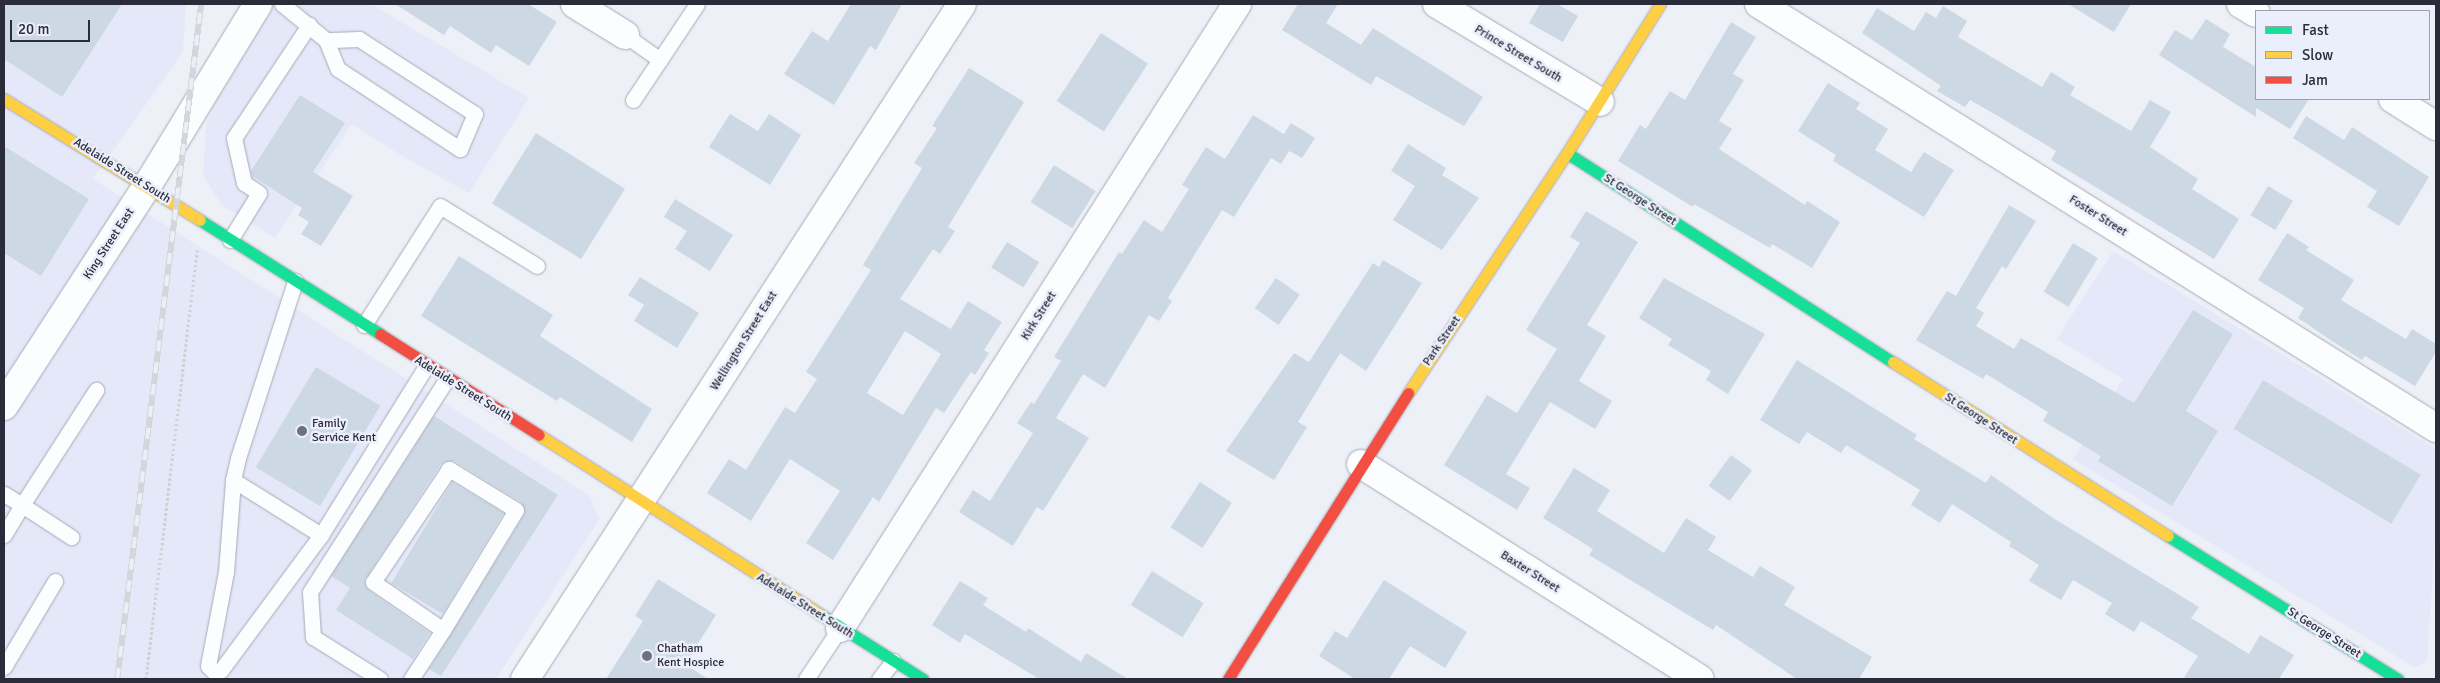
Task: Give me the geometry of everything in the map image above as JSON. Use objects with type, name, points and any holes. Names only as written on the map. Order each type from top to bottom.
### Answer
[{"type":"street","name":"King Street East","points":[[4,406],[147,186],[258,4]]},
{"type":"street","points":[[575,4],[625,35]]},
{"type":"street","name":"Wellington Street East","points":[[525,679],[642,503],[962,4]]},
{"type":"street","name":"Kirk Street","points":[[840,628],[1237,4]]},
{"type":"street","name":"Prince Street South","points":[[1437,4],[1600,102]]},
{"type":"street","name":"Park Street","points":[[1228,679],[1361,464],[1567,153],[1660,4]]},
{"type":"street","name":"Foster Street","points":[[1759,4],[2436,428]]},
{"type":"street","points":[[2241,4],[2255,13]]},
{"type":"street","name":"Adelaide Street South","points":[[4,99],[147,186],[426,366],[922,679]]},
{"type":"street","points":[[2395,100],[2436,126]]},
{"type":"street","name":"St George Street","points":[[1567,153],[2000,431],[2398,679]]},
{"type":"street","name":"Baxter Street","points":[[1361,464],[1700,679]]},
{"type":"lane","points":[[282,4],[326,40],[338,69],[460,148],[475,114],[359,38],[326,40]]},
{"type":"lane","points":[[633,100],[697,4]]},
{"type":"lane","points":[[230,240],[259,193],[244,183],[234,138],[309,25]]},
{"type":"lane","points":[[625,35],[660,60]]},
{"type":"lane","points":[[364,325],[440,206],[537,266]]},
{"type":"lane","points":[[295,281],[233,480],[226,572],[208,666],[214,672],[221,670],[321,535],[426,366]]},
{"type":"lane","points":[[380,679],[313,637],[310,592],[447,379]]},
{"type":"lane","points":[[4,535],[96,390]]},
{"type":"lane","points":[[411,679],[443,630],[516,510],[450,469],[372,582],[443,630]]},
{"type":"lane","points":[[233,480],[321,535]]},
{"type":"lane","points":[[4,494],[71,538]]},
{"type":"lane","points":[[4,667],[55,581]]},
{"type":"lane","points":[[806,679],[840,628]]},
{"type":"lane","points":[[879,679],[893,660]]},
{"type":"path","points":[[146,679],[201,221]]},
{"type":"shaded area","points":[[4,4],[186,4],[183,52],[93,179],[590,496],[599,520],[496,679],[4,679]]},
{"type":"shaded area","points":[[272,4],[371,4],[529,98],[469,193],[402,156],[352,124],[275,238],[222,205],[203,176],[206,126],[219,88]]},
{"type":"shaded area","points":[[2113,251],[2436,449],[2436,524],[2427,662],[2414,667],[2073,459],[2123,379],[2057,339]]},
{"type":"building","points":[[4,4],[122,4],[62,97],[4,59]]},
{"type":"building","points":[[395,4],[528,4],[557,22],[529,66],[496,45],[491,53],[450,26],[444,35]]},
{"type":"building","points":[[851,4],[902,4],[876,50],[870,46],[834,105],[784,74],[812,31],[828,41]]},
{"type":"building","points":[[1298,4],[1338,4],[1326,23],[1361,45],[1373,28],[1483,97],[1464,126],[1376,76],[1371,85],[1282,30]]},
{"type":"building","points":[[1540,4],[1557,4],[1578,16],[1563,42],[1529,23]]},
{"type":"building","points":[[2068,4],[2131,4],[2114,32]]},
{"type":"building","points":[[1943,6],[1967,21],[1958,37],[2042,87],[2051,72],[2075,87],[2070,95],[2131,131],[2150,100],[2171,112],[2150,147],[2198,179],[2192,189],[2239,219],[2214,259],[2051,160],[2056,151],[1970,100],[1965,107],[1937,91],[1941,86],[1862,33],[1877,8],[1914,31],[1926,12],[1936,18]]},
{"type":"building","points":[[2206,19],[2230,34],[2223,47],[2255,66],[2255,100],[2308,100],[2290,129],[2256,108],[2256,117],[2159,55],[2175,30],[2192,40]]},
{"type":"building","points":[[1731,22],[1756,37],[1733,74],[1744,80],[1719,121],[1732,129],[1719,149],[1805,205],[1807,201],[1840,222],[1812,268],[1772,244],[1770,248],[1694,204],[1693,207],[1618,161],[1640,125],[1646,129],[1670,91],[1685,100]]},
{"type":"building","points":[[1101,33],[1148,63],[1104,131],[1057,101]]},
{"type":"building","points":[[969,68],[1024,102],[948,227],[955,231],[940,254],[933,249],[900,299],[951,329],[968,301],[1002,322],[984,350],[989,353],[975,375],[971,372],[944,413],[936,408],[879,502],[873,497],[833,560],[806,543],[840,491],[790,459],[751,521],[707,493],[729,459],[746,470],[785,407],[795,413],[817,379],[806,372],[871,270],[863,265],[922,168],[914,163],[937,128],[932,126]],"holes":[[[905,331],[941,354],[903,415],[867,393]]]},
{"type":"building","points":[[1828,83],[1860,103],[1856,109],[1888,129],[1875,150],[1911,172],[1924,152],[1954,170],[1924,217],[1833,161],[1836,155],[1798,131]]},
{"type":"building","points":[[300,95],[345,123],[313,172],[353,196],[321,246],[301,234],[309,222],[298,215],[302,208],[252,176],[251,171]]},
{"type":"building","points":[[730,114],[758,131],[769,114],[801,135],[770,185],[709,147]]},
{"type":"building","points":[[1253,115],[1284,134],[1291,123],[1315,138],[1302,158],[1289,151],[1281,164],[1271,158],[1234,217],[1222,210],[1168,298],[1172,301],[1159,321],[1149,315],[1105,388],[1083,374],[1056,418],[1089,438],[1043,511],[1037,507],[1013,546],[959,512],[973,490],[990,501],[1033,433],[1017,423],[1031,402],[1034,404],[1061,361],[1054,357],[1119,252],[1122,254],[1144,220],[1162,232],[1189,189],[1182,185],[1206,147],[1225,159]]},
{"type":"building","points":[[2306,116],[2344,140],[2352,127],[2429,177],[2399,226],[2367,207],[2377,191],[2293,138]]},
{"type":"building","points":[[536,133],[625,189],[581,259],[492,203]]},
{"type":"building","points":[[1408,144],[1446,168],[1442,175],[1479,198],[1442,250],[1393,220],[1415,186],[1391,171]]},
{"type":"building","points":[[4,146],[89,199],[41,276],[4,253]]},
{"type":"building","points":[[1054,165],[1096,191],[1072,228],[1031,202]]},
{"type":"building","points":[[2268,186],[2293,201],[2275,230],[2250,215]]},
{"type":"building","points":[[675,199],[733,235],[710,271],[675,249],[687,231],[664,217]]},
{"type":"building","points":[[2009,205],[2036,221],[2006,269],[2002,266],[1976,308],[1984,313],[1976,326],[2014,349],[2021,338],[2134,403],[2193,310],[2233,334],[2186,411],[2218,431],[2172,506],[2098,461],[2101,456],[2043,421],[2048,412],[1986,374],[1983,379],[1916,340],[1947,291],[1956,296]]},
{"type":"building","points":[[1586,211],[1638,242],[1587,325],[1606,336],[1579,381],[1612,401],[1595,429],[1550,402],[1506,474],[1530,488],[1517,510],[1444,465],[1487,395],[1517,413],[1557,349],[1526,330],[1580,243],[1570,237]]},
{"type":"building","points":[[2287,233],[2309,247],[2306,250],[2354,280],[2341,300],[2406,339],[2412,329],[2436,344],[2436,352],[2415,386],[2365,356],[2362,360],[2332,341],[2298,318],[2304,308],[2258,280]]},
{"type":"building","points":[[1007,242],[1039,262],[1023,288],[991,267]]},
{"type":"building","points":[[2073,243],[2098,258],[2069,307],[2044,292]]},
{"type":"building","points":[[459,256],[553,315],[540,336],[652,409],[632,442],[560,397],[557,401],[421,316]]},
{"type":"building","points":[[1383,260],[1422,283],[1366,371],[1340,353],[1298,422],[1307,427],[1274,480],[1226,451],[1294,353],[1309,362],[1373,263],[1379,267]]},
{"type":"building","points":[[640,277],[699,313],[677,348],[634,321],[644,305],[628,295]]},
{"type":"building","points":[[1276,278],[1300,295],[1279,325],[1255,308]]},
{"type":"building","points":[[1664,278],[1765,334],[1728,394],[1706,380],[1711,371],[1668,345],[1672,339],[1639,318]]},
{"type":"building","points":[[1797,360],[1917,435],[1914,439],[1986,483],[1991,475],[2053,518],[2199,607],[2191,618],[2249,654],[2260,635],[2294,655],[2279,679],[2183,679],[2198,656],[2141,621],[2134,632],[2105,614],[2112,603],[2073,580],[2061,600],[2029,581],[2039,565],[2009,546],[2011,542],[1952,504],[1940,523],[1911,505],[1920,490],[1846,445],[1841,453],[1807,432],[1799,444],[1760,420]]},
{"type":"building","points":[[316,367],[380,406],[320,506],[256,467]]},
{"type":"building","points":[[2263,380],[2421,475],[2391,524],[2234,429]]},
{"type":"building","points":[[434,416],[558,495],[441,676],[429,669],[524,515],[521,502],[454,461],[441,464],[364,581],[368,590],[430,633],[413,659],[336,610],[350,588],[331,576]]},
{"type":"building","points":[[1731,455],[1752,470],[1730,501],[1709,486]]},
{"type":"building","points":[[1574,468],[1610,490],[1597,511],[1664,553],[1686,518],[1716,537],[1708,550],[1753,577],[1760,566],[1795,587],[1784,605],[1872,657],[1859,679],[1797,679],[1716,625],[1713,630],[1589,555],[1593,549],[1543,518]]},
{"type":"building","points":[[452,482],[503,513],[443,614],[391,583]]},
{"type":"building","points":[[1200,482],[1232,503],[1202,548],[1171,527]]},
{"type":"building","points":[[1152,571],[1204,603],[1183,637],[1131,605]]},
{"type":"building","points":[[658,579],[716,615],[685,664],[708,679],[606,679],[643,621],[635,616]]},
{"type":"building","points":[[1384,580],[1467,632],[1445,668],[1410,646],[1389,679],[1355,679],[1319,656],[1335,631],[1347,638]]},
{"type":"building","points":[[960,581],[988,598],[983,605],[1026,632],[1028,628],[1081,662],[1086,653],[1128,679],[1039,679],[965,634],[960,643],[932,625]]},
{"type":"railway","points":[[117,679],[201,4]]},
{"type":"traffic: fast","points":[[1567,153],[1893,362]]},
{"type":"traffic: fast","points":[[200,220],[380,334]]},
{"type":"traffic: fast","points":[[2168,536],[2398,679]]},
{"type":"traffic: fast","points":[[820,614],[923,679]]},
{"type":"traffic: slow","points":[[1408,393],[1567,153],[1660,4]]},
{"type":"traffic: slow","points":[[4,99],[200,220]]},
{"type":"traffic: slow","points":[[1893,362],[2168,536]]},
{"type":"traffic: slow","points":[[539,435],[820,614]]},
{"type":"traffic: jam","points":[[380,334],[539,435]]},
{"type":"traffic: jam","points":[[1228,679],[1408,393]]},
{"type":"place","name":"Family Service Kent","points":[[302,431]]},
{"type":"place","name":"Chatham Kent Hospice","points":[[647,656]]}]
